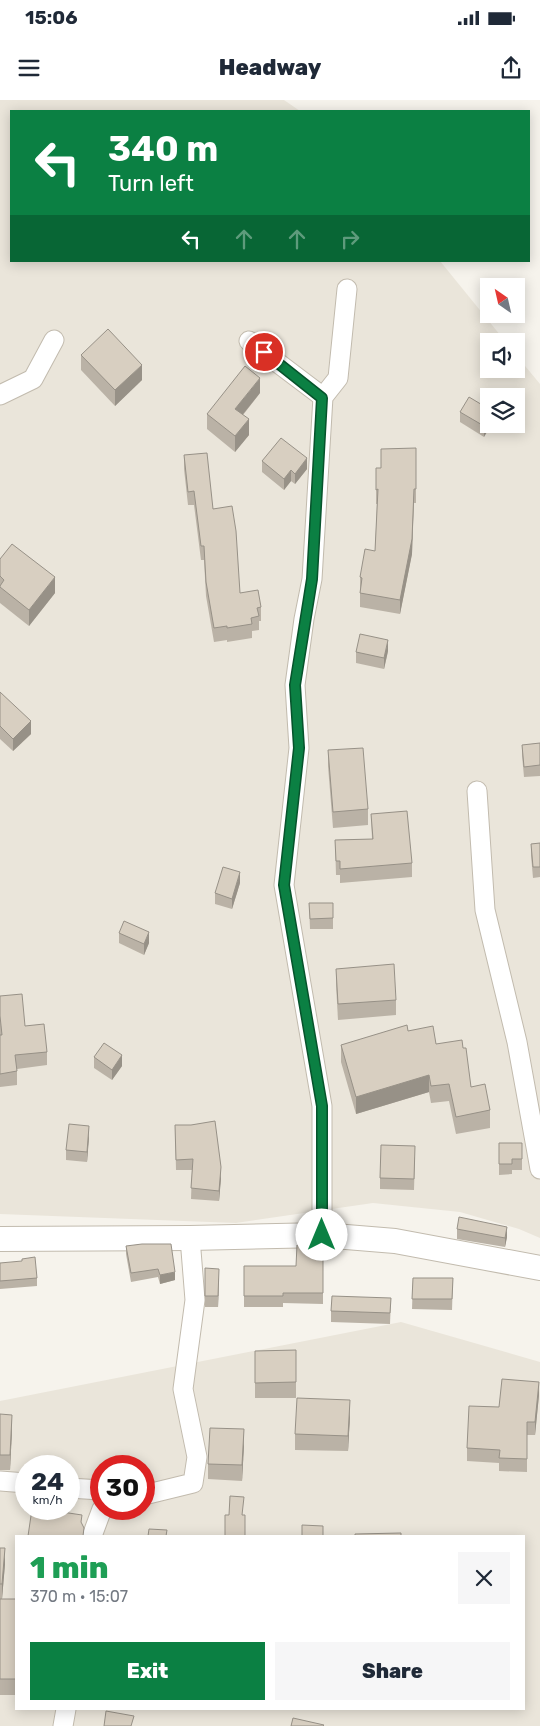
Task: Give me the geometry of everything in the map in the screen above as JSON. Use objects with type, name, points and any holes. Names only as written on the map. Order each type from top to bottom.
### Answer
[{"type":"street","points":[[322,1235],[322,1106],[284,885],[299,748],[295,685],[312,579],[322,398],[338,378],[347,289]]},
{"type":"street","points":[[0,395],[6,394],[33,379],[54,340]]},
{"type":"street","points":[[249,341],[322,398]]},
{"type":"street","points":[[477,791],[485,910],[517,1042],[540,1169]]},
{"type":"street","points":[[0,1238],[190,1238],[322,1235],[395,1241],[540,1268]]},
{"type":"street","points":[[155,1492],[193,1483],[197,1457],[184,1389],[195,1300],[190,1238]]},
{"type":"street","points":[[0,1481],[15,1482]]},
{"type":"street","points":[[92,1535],[98,1520]]},
{"type":"street","points":[[63,1726],[66,1710]]},
{"type":"shaded area","points":[[0,100],[284,100],[299,110],[10,110],[10,262],[441,262],[480,310],[480,323],[490,323],[498,333],[480,333],[480,378],[525,378],[525,366],[540,384],[540,1238],[519,1229],[460,1212],[373,1203],[236,1223],[0,1214]]},
{"type":"shaded area","points":[[401,1322],[540,1362],[540,1726],[0,1726],[0,1401]]},
{"type":"building","points":[[108,329],[142,365],[115,390],[81,355]]},
{"type":"building","points":[[245,366],[260,378],[235,409],[249,419],[235,436],[207,414]]},
{"type":"building","points":[[469,397],[480,404],[480,424],[460,412]]},
{"type":"building","points":[[281,438],[307,458],[295,474],[291,470],[284,479],[262,461]]},
{"type":"building","points":[[416,448],[416,489],[414,489],[412,539],[400,600],[360,593],[362,578],[360,577],[365,549],[375,551],[378,489],[376,490],[376,468],[381,468],[381,449]]},
{"type":"building","points":[[207,453],[213,509],[232,506],[236,531],[240,593],[258,590],[261,607],[257,608],[259,616],[251,618],[252,624],[214,628],[206,582],[204,546],[201,546],[194,491],[188,492],[184,455]]},
{"type":"building","points":[[12,544],[55,577],[29,610],[0,587],[4,580],[0,576],[0,559]]},
{"type":"building","points":[[360,634],[388,640],[384,658],[356,652]]},
{"type":"building","points":[[0,692],[31,721],[13,739],[0,726]]},
{"type":"building","points":[[540,743],[540,765],[524,767],[522,745]]},
{"type":"building","points":[[363,748],[368,809],[333,812],[328,750]]},
{"type":"building","points":[[407,811],[412,863],[340,869],[340,861],[336,861],[335,840],[373,839],[371,814]]},
{"type":"building","points":[[540,843],[540,867],[533,867],[531,844]]},
{"type":"building","points":[[223,867],[240,872],[232,899],[215,893]]},
{"type":"building","points":[[309,903],[333,903],[333,918],[310,919]]},
{"type":"building","points":[[124,921],[149,932],[144,944],[119,933]]},
{"type":"building","points":[[394,964],[396,1000],[338,1004],[336,969]]},
{"type":"building","points":[[22,994],[25,1026],[44,1024],[47,1052],[15,1055],[17,1071],[0,1074],[0,1035],[2,1035],[0,996]]},
{"type":"building","points":[[407,1025],[408,1031],[433,1026],[436,1044],[462,1040],[463,1048],[466,1048],[471,1087],[485,1084],[490,1110],[456,1117],[449,1084],[431,1086],[429,1075],[356,1097],[341,1045]]},
{"type":"building","points":[[104,1043],[122,1055],[112,1070],[94,1057]]},
{"type":"building","points":[[215,1121],[221,1167],[219,1191],[191,1188],[193,1159],[176,1160],[175,1125],[191,1125]]},
{"type":"building","points":[[69,1124],[89,1126],[87,1152],[66,1150]]},
{"type":"building","points":[[499,1143],[522,1143],[522,1159],[512,1159],[512,1164],[499,1164]]},
{"type":"building","points":[[381,1145],[415,1146],[414,1179],[380,1178]]},
{"type":"building","points":[[459,1217],[507,1227],[505,1238],[457,1229]]},
{"type":"building","points":[[171,1244],[175,1272],[160,1275],[158,1269],[131,1273],[126,1246]]},
{"type":"building","points":[[297,1245],[323,1245],[323,1293],[283,1293],[283,1296],[244,1296],[244,1266],[296,1266]]},
{"type":"building","points":[[35,1257],[37,1278],[0,1281],[0,1263],[22,1261],[22,1259]]},
{"type":"building","points":[[205,1268],[219,1269],[218,1296],[205,1296]]},
{"type":"building","points":[[413,1278],[453,1278],[452,1299],[412,1299]]},
{"type":"building","points":[[332,1296],[391,1298],[390,1313],[331,1311]]},
{"type":"building","points":[[296,1350],[296,1382],[255,1383],[255,1351]]},
{"type":"building","points":[[502,1379],[539,1382],[535,1422],[527,1422],[527,1459],[499,1458],[500,1450],[467,1448],[469,1406],[499,1407]]},
{"type":"building","points":[[297,1398],[350,1400],[348,1436],[295,1434]]},
{"type":"building","points":[[0,1414],[12,1415],[10,1455],[0,1455]]},
{"type":"building","points":[[210,1428],[244,1429],[242,1465],[208,1464]]},
{"type":"building","points":[[230,1496],[244,1497],[242,1515],[245,1515],[245,1535],[225,1535],[225,1515],[229,1515]]},
{"type":"building","points":[[80,1515],[82,1515],[83,1535],[28,1535],[30,1520],[80,1520]]},
{"type":"building","points":[[302,1525],[323,1526],[323,1535],[302,1535]]},
{"type":"building","points":[[149,1529],[167,1530],[166,1535],[148,1535]]},
{"type":"building","points":[[401,1533],[401,1535],[355,1535]]},
{"type":"building","points":[[0,1548],[5,1548],[2,1584],[0,1584]]},
{"type":"building","points":[[0,1599],[15,1599],[15,1679],[0,1679]]},
{"type":"building","points":[[106,1711],[134,1716],[131,1726],[104,1726]]},
{"type":"building","points":[[293,1718],[324,1725],[291,1726]]},
{"type":"route","points":[[264,352],[322,398],[312,579],[304,619],[295,685],[299,748],[291,807],[284,885],[322,1106],[322,1235]]}]
